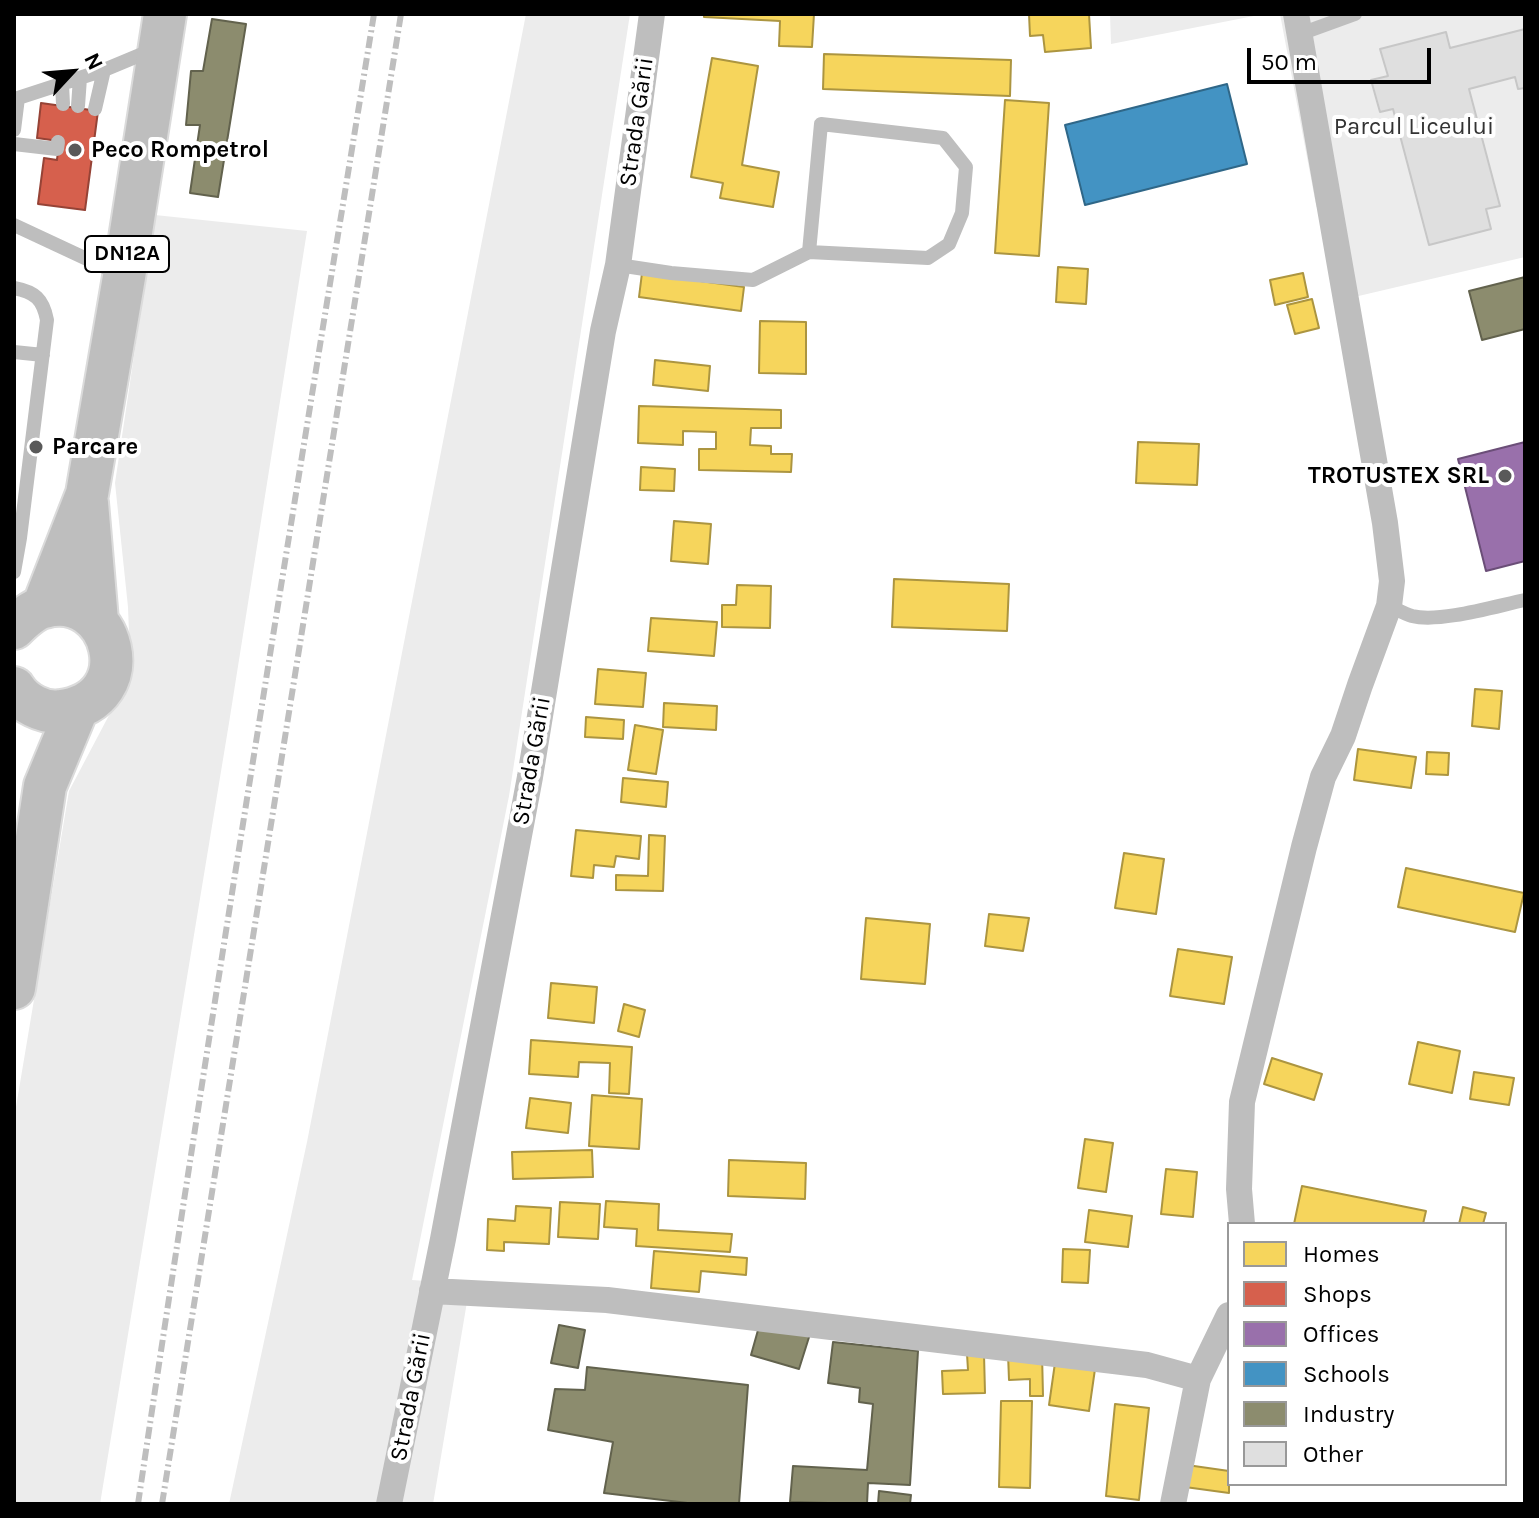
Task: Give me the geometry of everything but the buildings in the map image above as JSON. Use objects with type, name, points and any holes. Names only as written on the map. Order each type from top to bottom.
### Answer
[{"type":"main road","name":"DN12A","points":[[87,494],[163,31]]},
{"type":"main road","points":[[21,696],[53,712],[77,709],[93,700],[110,676],[110,646],[97,621],[87,494]]},
{"type":"main road","points":[[21,623],[87,494]]},
{"type":"main road","points":[[21,623],[66,605],[82,610],[97,621]]},
{"type":"main road","points":[[21,696],[45,786]]},
{"type":"main road","points":[[14,988],[45,786],[77,709]]},
{"type":"street","name":"Strada Gării","points":[[389,1504],[530,777],[603,331],[618,265],[652,14]]},
{"type":"street","points":[[1242,1222],[1239,1189],[1242,1102],[1323,777],[1343,736],[1389,606],[1392,581],[1385,523],[1298,24]]},
{"type":"street","points":[[432,1291],[607,1300],[1147,1365],[1198,1379]]},
{"type":"street","points":[[1173,1504],[1198,1379],[1227,1319]]},
{"type":"lane","points":[[1298,24],[1355,14]]},
{"type":"lane","points":[[14,130],[18,98],[104,70],[163,31]]},
{"type":"lane","points":[[95,109],[104,70]]},
{"type":"lane","points":[[57,85],[64,105],[80,78]]},
{"type":"lane","points":[[618,265],[753,280],[809,252],[928,258],[949,244],[962,213],[966,167],[943,138],[821,124],[809,252]]},
{"type":"lane","points":[[14,144],[49,144]]},
{"type":"lane","points":[[14,225],[124,277]]},
{"type":"lane","points":[[14,288],[36,296],[45,307],[47,320],[14,572]]},
{"type":"lane","points":[[14,352],[43,355]]},
{"type":"lane","points":[[14,454],[30,455]]},
{"type":"lane","points":[[1389,606],[1412,616],[1431,617],[1466,614],[1525,600]]},
{"type":"green space","points":[[526,14],[630,14],[509,796],[412,1280],[470,1284],[433,1504],[229,1504],[307,1142]]},
{"type":"green space","points":[[1110,14],[1264,14],[1111,44]]},
{"type":"green space","name":"Parcul Liceului","points":[[1280,14],[1525,14],[1525,257],[1350,298],[1316,205]]},
{"type":"green space","points":[[155,215],[307,231],[100,1504],[14,1504],[14,1108],[69,791],[116,702],[130,659],[128,607],[115,483]]},
{"type":"railway","points":[[138,1504],[283,572],[374,14]]},
{"type":"railway","points":[[162,1504],[401,14]]},
{"type":"place","name":"Peco Rompetrol","points":[[75,150]]},
{"type":"place","name":"Parcare","points":[[36,447]]},
{"type":"place","name":"TROTUSTEX SRL","points":[[1505,476]]}]
